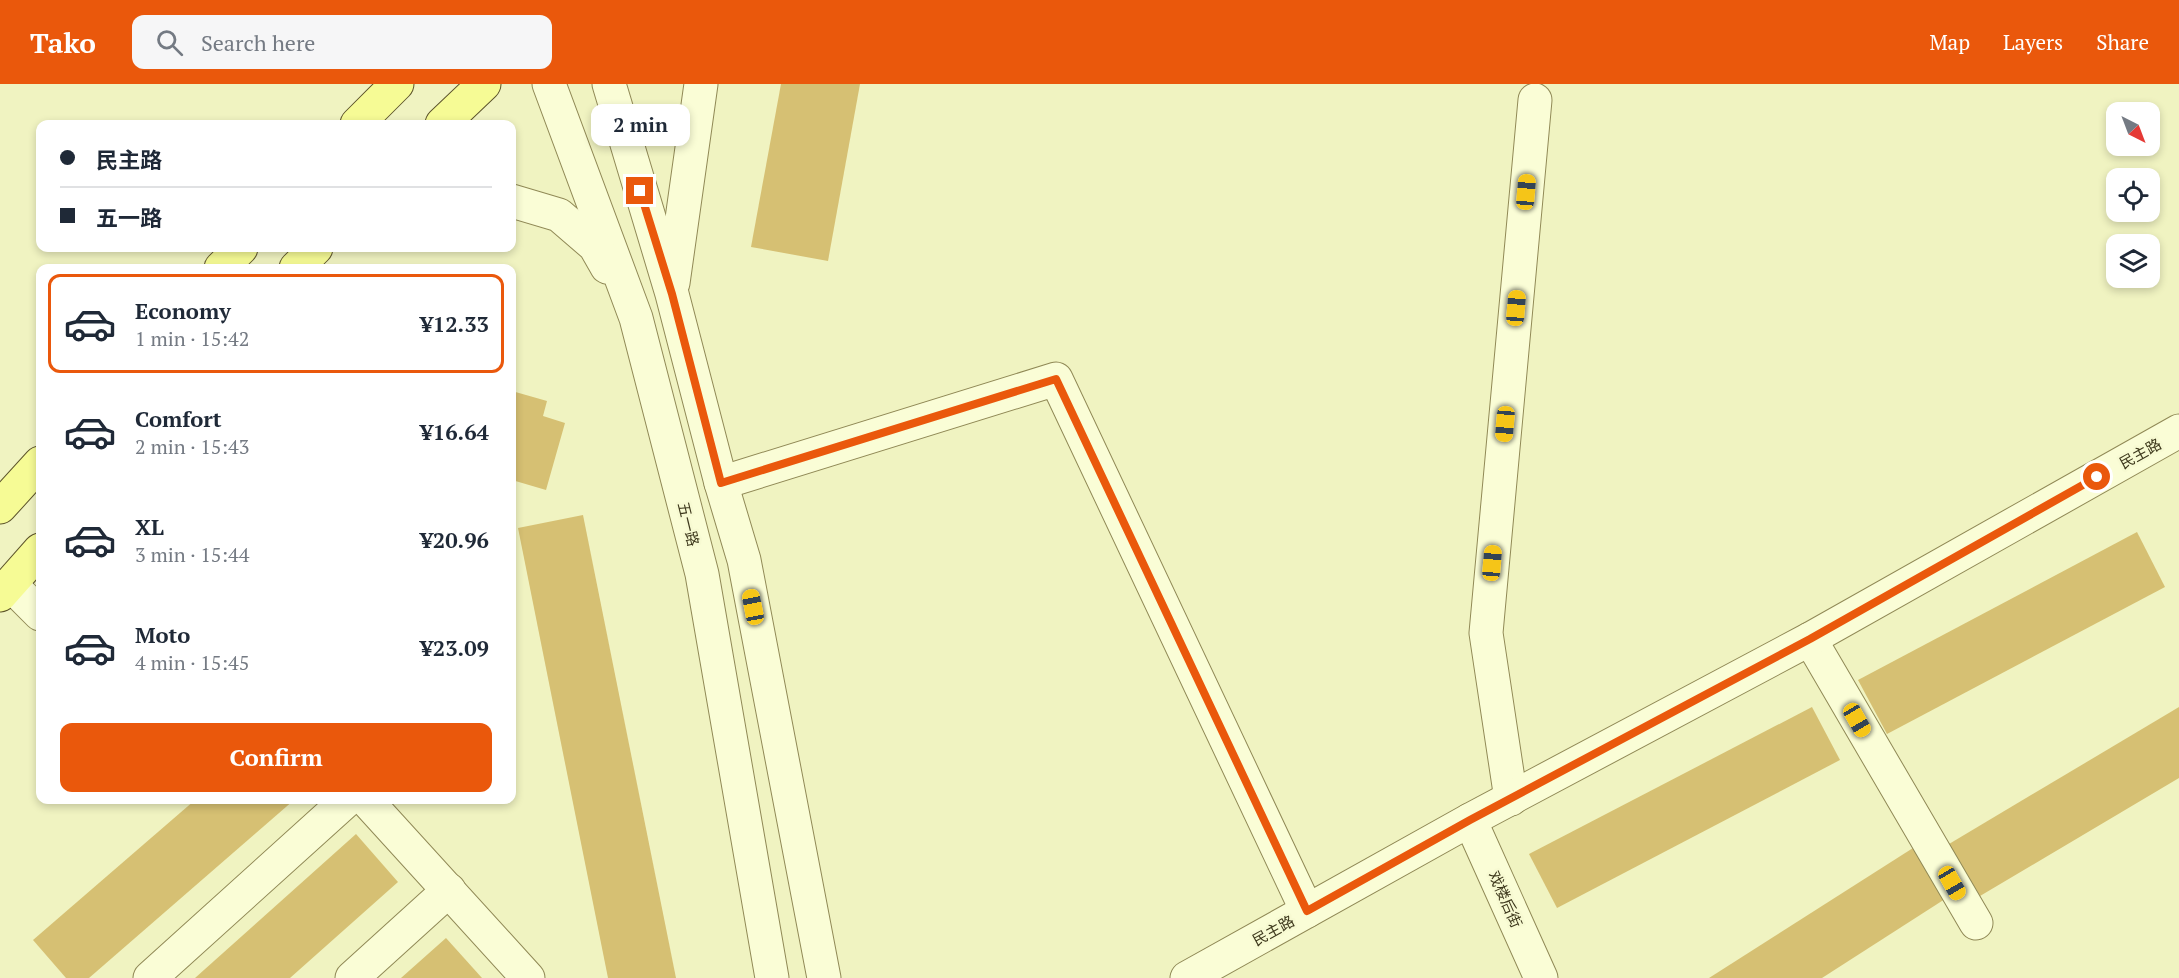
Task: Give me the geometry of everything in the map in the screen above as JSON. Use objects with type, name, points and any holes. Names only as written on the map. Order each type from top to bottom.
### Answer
[{"type":"main road","points":[[361,120],[397,84]]},
{"type":"main road","points":[[446,120],[484,84]]},
{"type":"main road","points":[[225,264],[237,252]]},
{"type":"main road","points":[[0,507],[36,467]]},
{"type":"main road","points":[[5,589],[36,554]]},
{"type":"street","points":[[347,120],[373,84]]},
{"type":"street","name":"五一路","points":[[549,84],[636,318],[702,574],[772,978]]},
{"type":"street","points":[[609,84],[672,294],[721,483],[744,560],[824,978]]},
{"type":"street","points":[[672,294],[701,84]]},
{"type":"street","points":[[1510,799],[1486,633],[1535,99]]},
{"type":"street","points":[[516,202],[559,215],[595,246],[636,318]]},
{"type":"street","points":[[721,483],[1056,379],[1307,911]]},
{"type":"street","name":"民主路","points":[[1187,978],[1470,820],[1810,639],[2179,431]]},
{"type":"street","points":[[5,589],[36,611]]},
{"type":"street","points":[[1810,639],[1976,923]]},
{"type":"street","points":[[150,978],[343,804]]},
{"type":"street","points":[[370,804],[528,978]]},
{"type":"street","name":"戏楼后街","points":[[1470,820],[1541,978]]},
{"type":"street","points":[[352,978],[448,890]]},
{"type":"building","points":[[781,84],[860,84],[828,261],[751,247]]},
{"type":"building","points":[[516,392],[547,401],[543,416],[565,423],[546,490],[516,481]]},
{"type":"building","points":[[583,515],[676,978],[608,978],[518,528]]},
{"type":"building","points":[[2137,532],[2165,587],[1887,734],[1858,680]]},
{"type":"building","points":[[1812,707],[1840,760],[1557,908],[1529,854]]},
{"type":"building","points":[[2179,707],[2179,778],[1980,896],[1949,844]]},
{"type":"building","points":[[190,804],[289,804],[89,978],[66,978],[33,940]]},
{"type":"building","points":[[356,834],[398,882],[290,978],[195,978]]},
{"type":"building","points":[[1913,848],[1945,899],[1822,978],[1709,978]]},
{"type":"building","points":[[446,938],[482,978],[401,978]]},
{"type":"route","points":[[640,191],[672,294],[721,483],[1056,379],[1307,911],[1470,820],[1810,639],[2097,477]]}]
